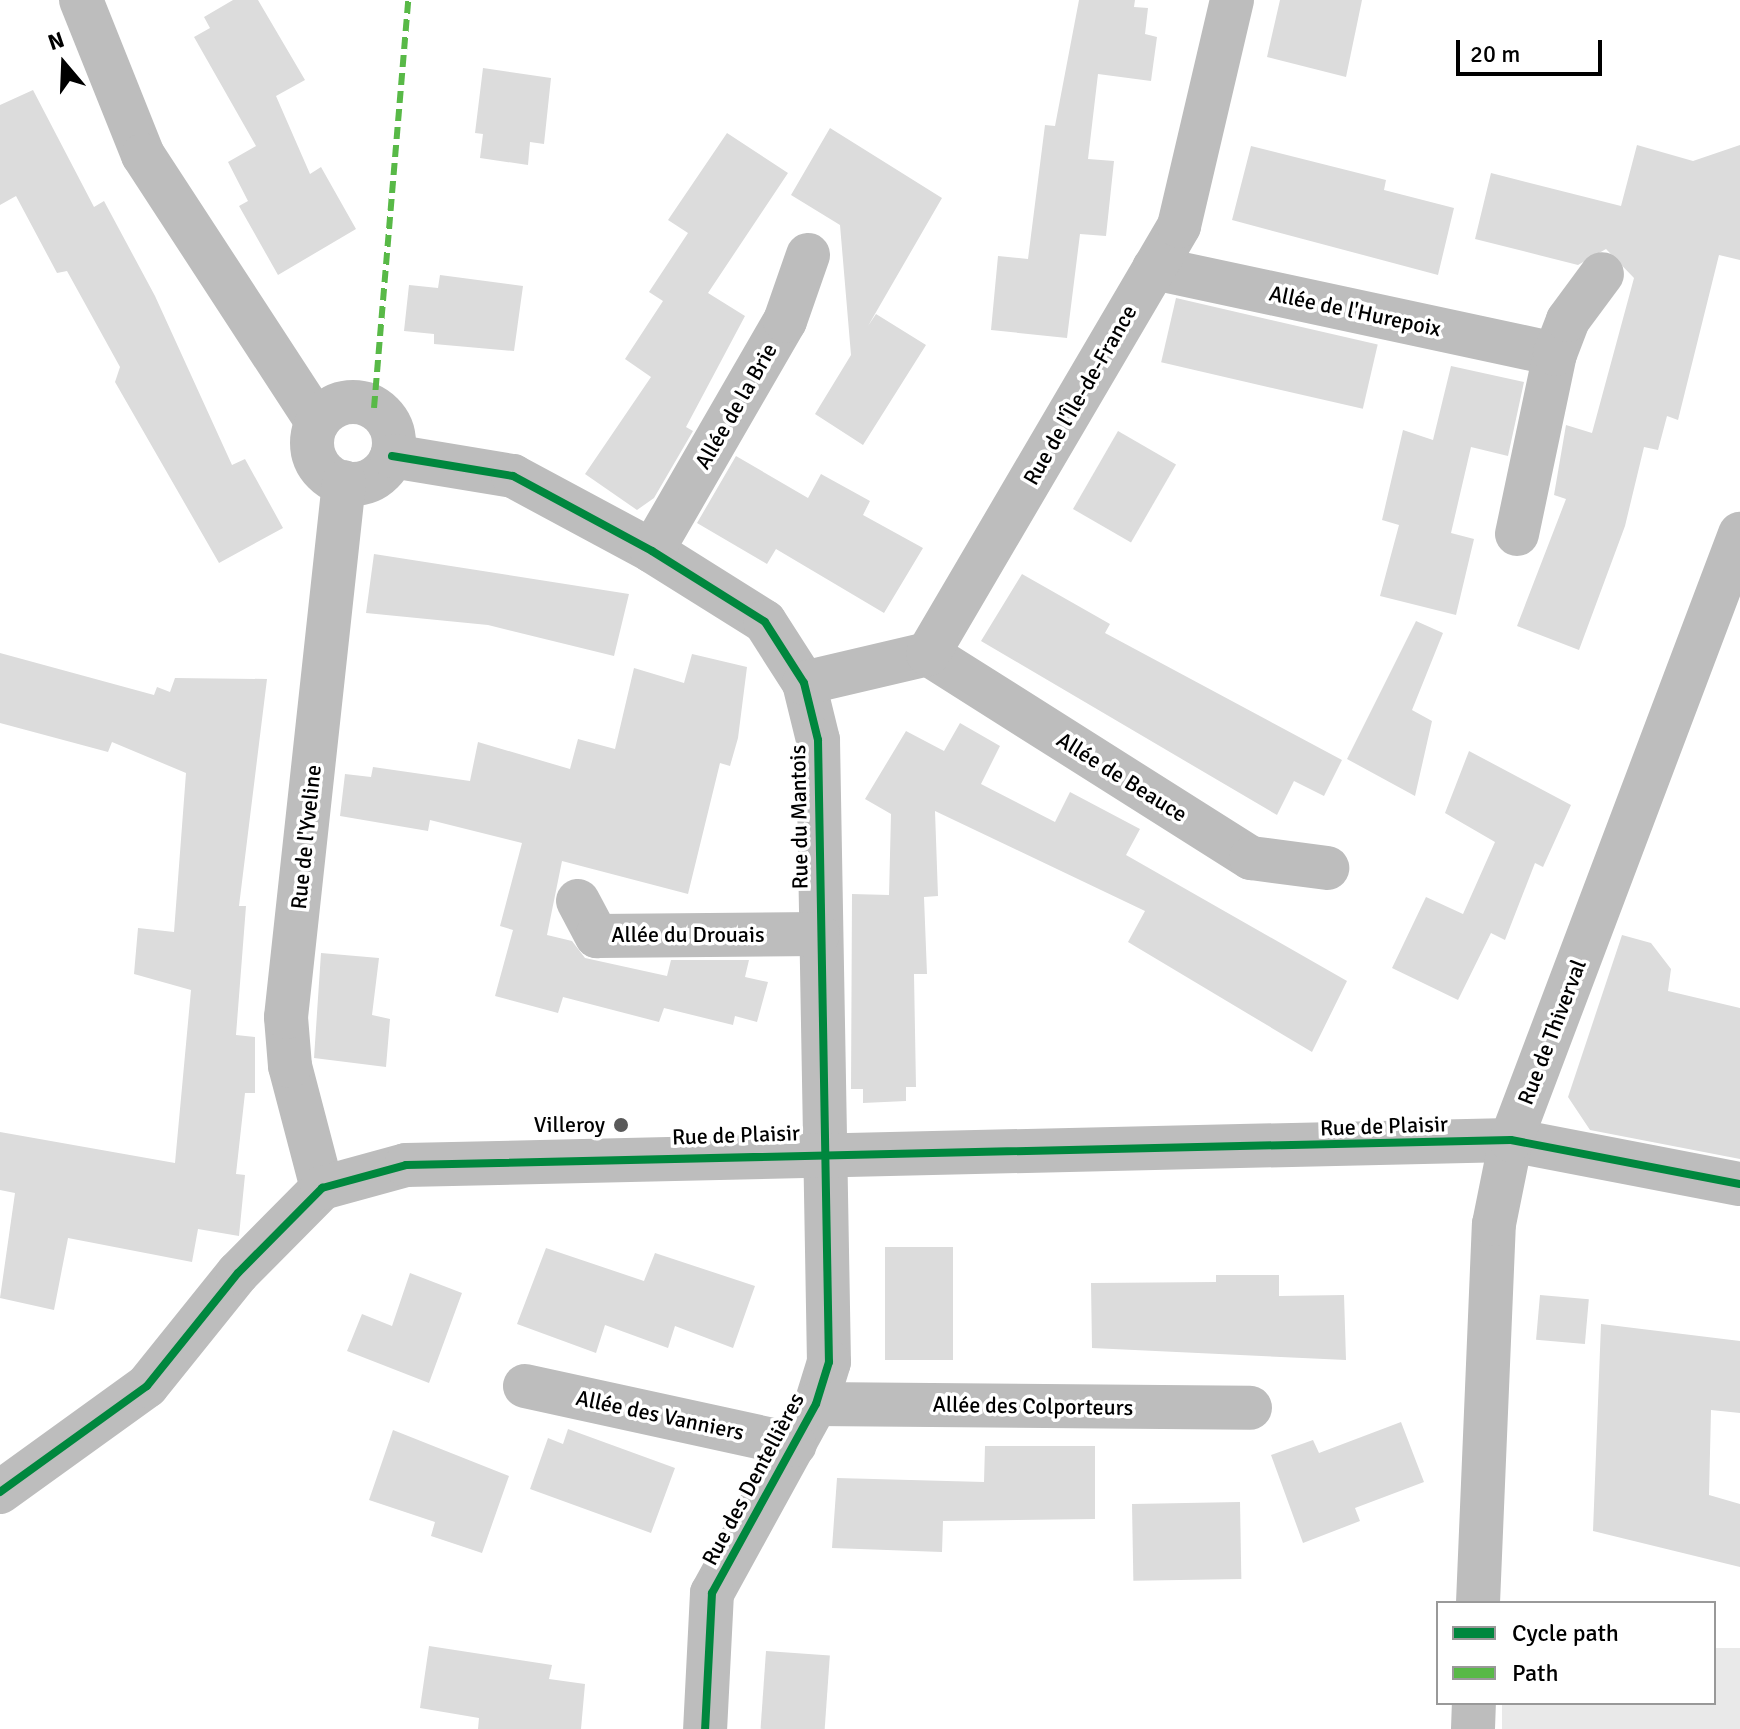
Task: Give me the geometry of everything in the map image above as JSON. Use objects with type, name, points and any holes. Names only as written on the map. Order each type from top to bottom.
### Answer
[{"type":"street","points":[[81,0],[143,155],[317,422],[317,463],[344,482],[377,477],[392,456],[392,429],[374,408],[349,402],[317,422]]},
{"type":"street","name":"Rue de l'Île-de-France","points":[[928,654],[1179,226],[1232,0]]},
{"type":"street","name":"Allée de la Brie","points":[[652,551],[785,321],[808,255]]},
{"type":"street","name":"Allée de l'Hurepoix","points":[[1154,268],[1555,354]]},
{"type":"street","points":[[1517,534],[1555,354],[1568,320],[1602,274]]},
{"type":"street","name":"Rue du Mantois","points":[[392,456],[513,476],[652,551],[765,622],[804,683],[818,740],[823,1151]]},
{"type":"street","name":"Rue de l'Yveline","points":[[322,1188],[290,1066],[286,1017],[344,482]]},
{"type":"street","name":"Rue de Thiverval","points":[[1478,1601],[1494,1224],[1511,1140],[1740,534]]},
{"type":"street","points":[[804,683],[928,654]]},
{"type":"street","name":"Allée de Beauce","points":[[928,654],[1251,858],[1327,868]]},
{"type":"street","name":"Allée du Drouais","points":[[578,901],[597,936],[818,934]]},
{"type":"street","name":"Rue de Plaisir","points":[[322,1188],[406,1165],[823,1151],[1511,1140],[1740,1184]]},
{"type":"street","name":"Rue des Dentellières","points":[[705,1729],[712,1593],[816,1404],[829,1362],[823,1151]]},
{"type":"street","points":[[0,1492],[147,1386],[238,1273],[322,1188]]},
{"type":"street","name":"Allée des Vanniers","points":[[525,1386],[795,1445]]},
{"type":"street","name":"Allée des Colporteurs","points":[[816,1404],[1250,1408]]},
{"type":"street","points":[[1473,1729],[1474,1705]]},
{"type":"shaded area","points":[[1716,1648],[1740,1648],[1740,1729],[1502,1729],[1502,1705],[1716,1705]]},
{"type":"building","points":[[233,0],[258,0],[305,80],[276,96],[310,174],[321,167],[356,229],[278,275],[239,206],[248,201],[228,162],[256,146],[194,37],[210,28],[204,17]]},
{"type":"building","points":[[1079,0],[1135,0],[1134,7],[1148,8],[1145,34],[1157,37],[1151,81],[1098,74],[1088,159],[1114,161],[1106,236],[1080,234],[1067,338],[991,330],[998,256],[1028,259],[1045,125],[1055,126]]},
{"type":"building","points":[[1280,0],[1362,0],[1346,77],[1267,57]]},
{"type":"building","points":[[483,68],[551,78],[544,144],[530,142],[528,165],[480,158],[483,134],[475,133]]},
{"type":"building","points":[[33,90],[94,207],[104,201],[155,296],[232,465],[245,459],[283,528],[219,563],[115,382],[120,367],[67,271],[57,273],[16,196],[0,205],[0,105]]},
{"type":"building","points":[[830,128],[942,198],[868,326],[876,314],[926,345],[863,445],[815,414],[851,355],[840,225],[791,195]]},
{"type":"building","points":[[727,133],[788,173],[708,293],[745,316],[686,427],[693,431],[654,498],[637,510],[585,474],[651,377],[625,359],[663,301],[649,292],[688,233],[668,220]]},
{"type":"building","points":[[1637,145],[1693,161],[1740,145],[1740,260],[1719,255],[1678,420],[1667,416],[1658,450],[1644,447],[1625,526],[1579,650],[1517,626],[1566,499],[1554,495],[1566,425],[1592,433],[1634,278],[1606,249],[1578,265],[1475,239],[1491,173],[1621,206]]},
{"type":"building","points":[[1251,146],[1386,180],[1384,190],[1454,208],[1438,275],[1232,220]]},
{"type":"building","points":[[440,275],[523,286],[514,351],[434,344],[434,334],[404,331],[409,285],[438,288]]},
{"type":"building","points":[[1176,298],[1378,345],[1363,409],[1161,362]]},
{"type":"building","points":[[1451,366],[1524,382],[1508,456],[1471,447],[1451,533],[1474,539],[1456,615],[1380,596],[1399,525],[1382,520],[1403,430],[1433,440]]},
{"type":"building","points":[[1118,431],[1176,464],[1131,542],[1073,509]]},
{"type":"building","points":[[736,456],[808,498],[821,474],[870,501],[863,515],[923,548],[884,613],[776,549],[767,564],[697,523]]},
{"type":"building","points":[[374,554],[629,594],[614,656],[488,625],[366,613]]},
{"type":"building","points":[[1022,574],[1110,624],[1105,633],[1342,760],[1324,796],[1294,781],[1277,815],[981,641]]},
{"type":"building","points":[[1416,621],[1443,633],[1412,710],[1432,721],[1415,796],[1347,759]]},
{"type":"building","points":[[0,653],[154,695],[157,687],[170,692],[175,678],[267,679],[239,906],[246,906],[236,1035],[255,1037],[255,1093],[245,1093],[236,1174],[245,1175],[239,1236],[198,1229],[192,1262],[68,1238],[54,1310],[0,1298],[15,1193],[0,1190],[0,1132],[175,1163],[191,990],[134,974],[138,928],[174,932],[186,773],[112,742],[108,752],[0,723]]},
{"type":"building","points":[[692,654],[747,667],[738,738],[730,766],[720,763],[688,894],[562,861],[547,935],[572,941],[585,958],[667,976],[671,960],[749,960],[745,977],[768,982],[757,1022],[735,1016],[733,1025],[664,1008],[659,1022],[563,997],[558,1013],[495,996],[513,930],[500,926],[522,843],[430,820],[428,831],[340,816],[345,774],[371,777],[373,767],[470,781],[478,742],[570,769],[578,739],[615,749],[634,668],[684,683]]},
{"type":"building","points":[[960,723],[1000,746],[981,784],[1055,822],[1070,792],[1140,829],[1126,855],[1347,981],[1312,1052],[1128,942],[1145,911],[935,811],[938,896],[924,897],[927,974],[914,974],[916,1087],[906,1087],[906,1101],[863,1103],[863,1089],[851,1089],[852,894],[889,895],[891,814],[865,799],[906,731],[944,751]]},
{"type":"building","points":[[1469,751],[1571,805],[1543,867],[1535,863],[1505,940],[1491,933],[1458,1000],[1392,968],[1426,897],[1463,914],[1495,842],[1445,813]]},
{"type":"building","points":[[1622,935],[1651,943],[1671,969],[1668,991],[1740,1008],[1740,1159],[1590,1130],[1568,1097]]},
{"type":"building","points":[[321,953],[379,958],[372,1015],[390,1019],[386,1067],[314,1058]]},
{"type":"building","points":[[885,1247],[953,1247],[953,1360],[885,1360]]},
{"type":"building","points":[[546,1248],[644,1281],[655,1253],[755,1286],[733,1348],[675,1326],[668,1348],[605,1325],[596,1353],[517,1324]]},
{"type":"building","points":[[410,1273],[462,1293],[429,1383],[347,1351],[362,1314],[392,1326]]},
{"type":"building","points":[[1216,1275],[1279,1275],[1279,1296],[1344,1295],[1346,1360],[1092,1348],[1091,1283],[1216,1282]]},
{"type":"building","points":[[1540,1295],[1589,1299],[1585,1344],[1536,1340]]},
{"type":"building","points":[[1601,1324],[1740,1341],[1740,1413],[1711,1410],[1709,1495],[1740,1504],[1740,1567],[1593,1531]]},
{"type":"building","points":[[1401,1422],[1424,1482],[1355,1508],[1360,1521],[1303,1543],[1271,1455],[1313,1440],[1319,1453]]},
{"type":"building","points":[[568,1429],[675,1468],[651,1533],[530,1489],[548,1438],[563,1444]]},
{"type":"building","points":[[393,1430],[509,1476],[482,1553],[431,1536],[435,1522],[369,1500]]},
{"type":"building","points":[[985,1446],[1095,1446],[1095,1519],[943,1521],[942,1552],[832,1548],[837,1478],[984,1482]]},
{"type":"building","points":[[1240,1502],[1241,1579],[1133,1581],[1132,1504]]},
{"type":"building","points":[[429,1646],[552,1665],[549,1679],[585,1684],[581,1729],[478,1729],[479,1718],[420,1708]]},
{"type":"building","points":[[766,1651],[830,1655],[825,1729],[761,1729]]},
{"type":"marked path","points":[[374,408],[408,0]]},
{"type":"cycle path","points":[[392,456],[513,476],[652,551],[765,622],[804,683],[818,740],[829,1362],[816,1404],[712,1593],[705,1729]]},
{"type":"cycle path","points":[[0,1492],[147,1386],[238,1273],[322,1188],[406,1165],[1511,1140],[1740,1184]]},
{"type":"place","name":"Villeroy","points":[[621,1125]]}]
